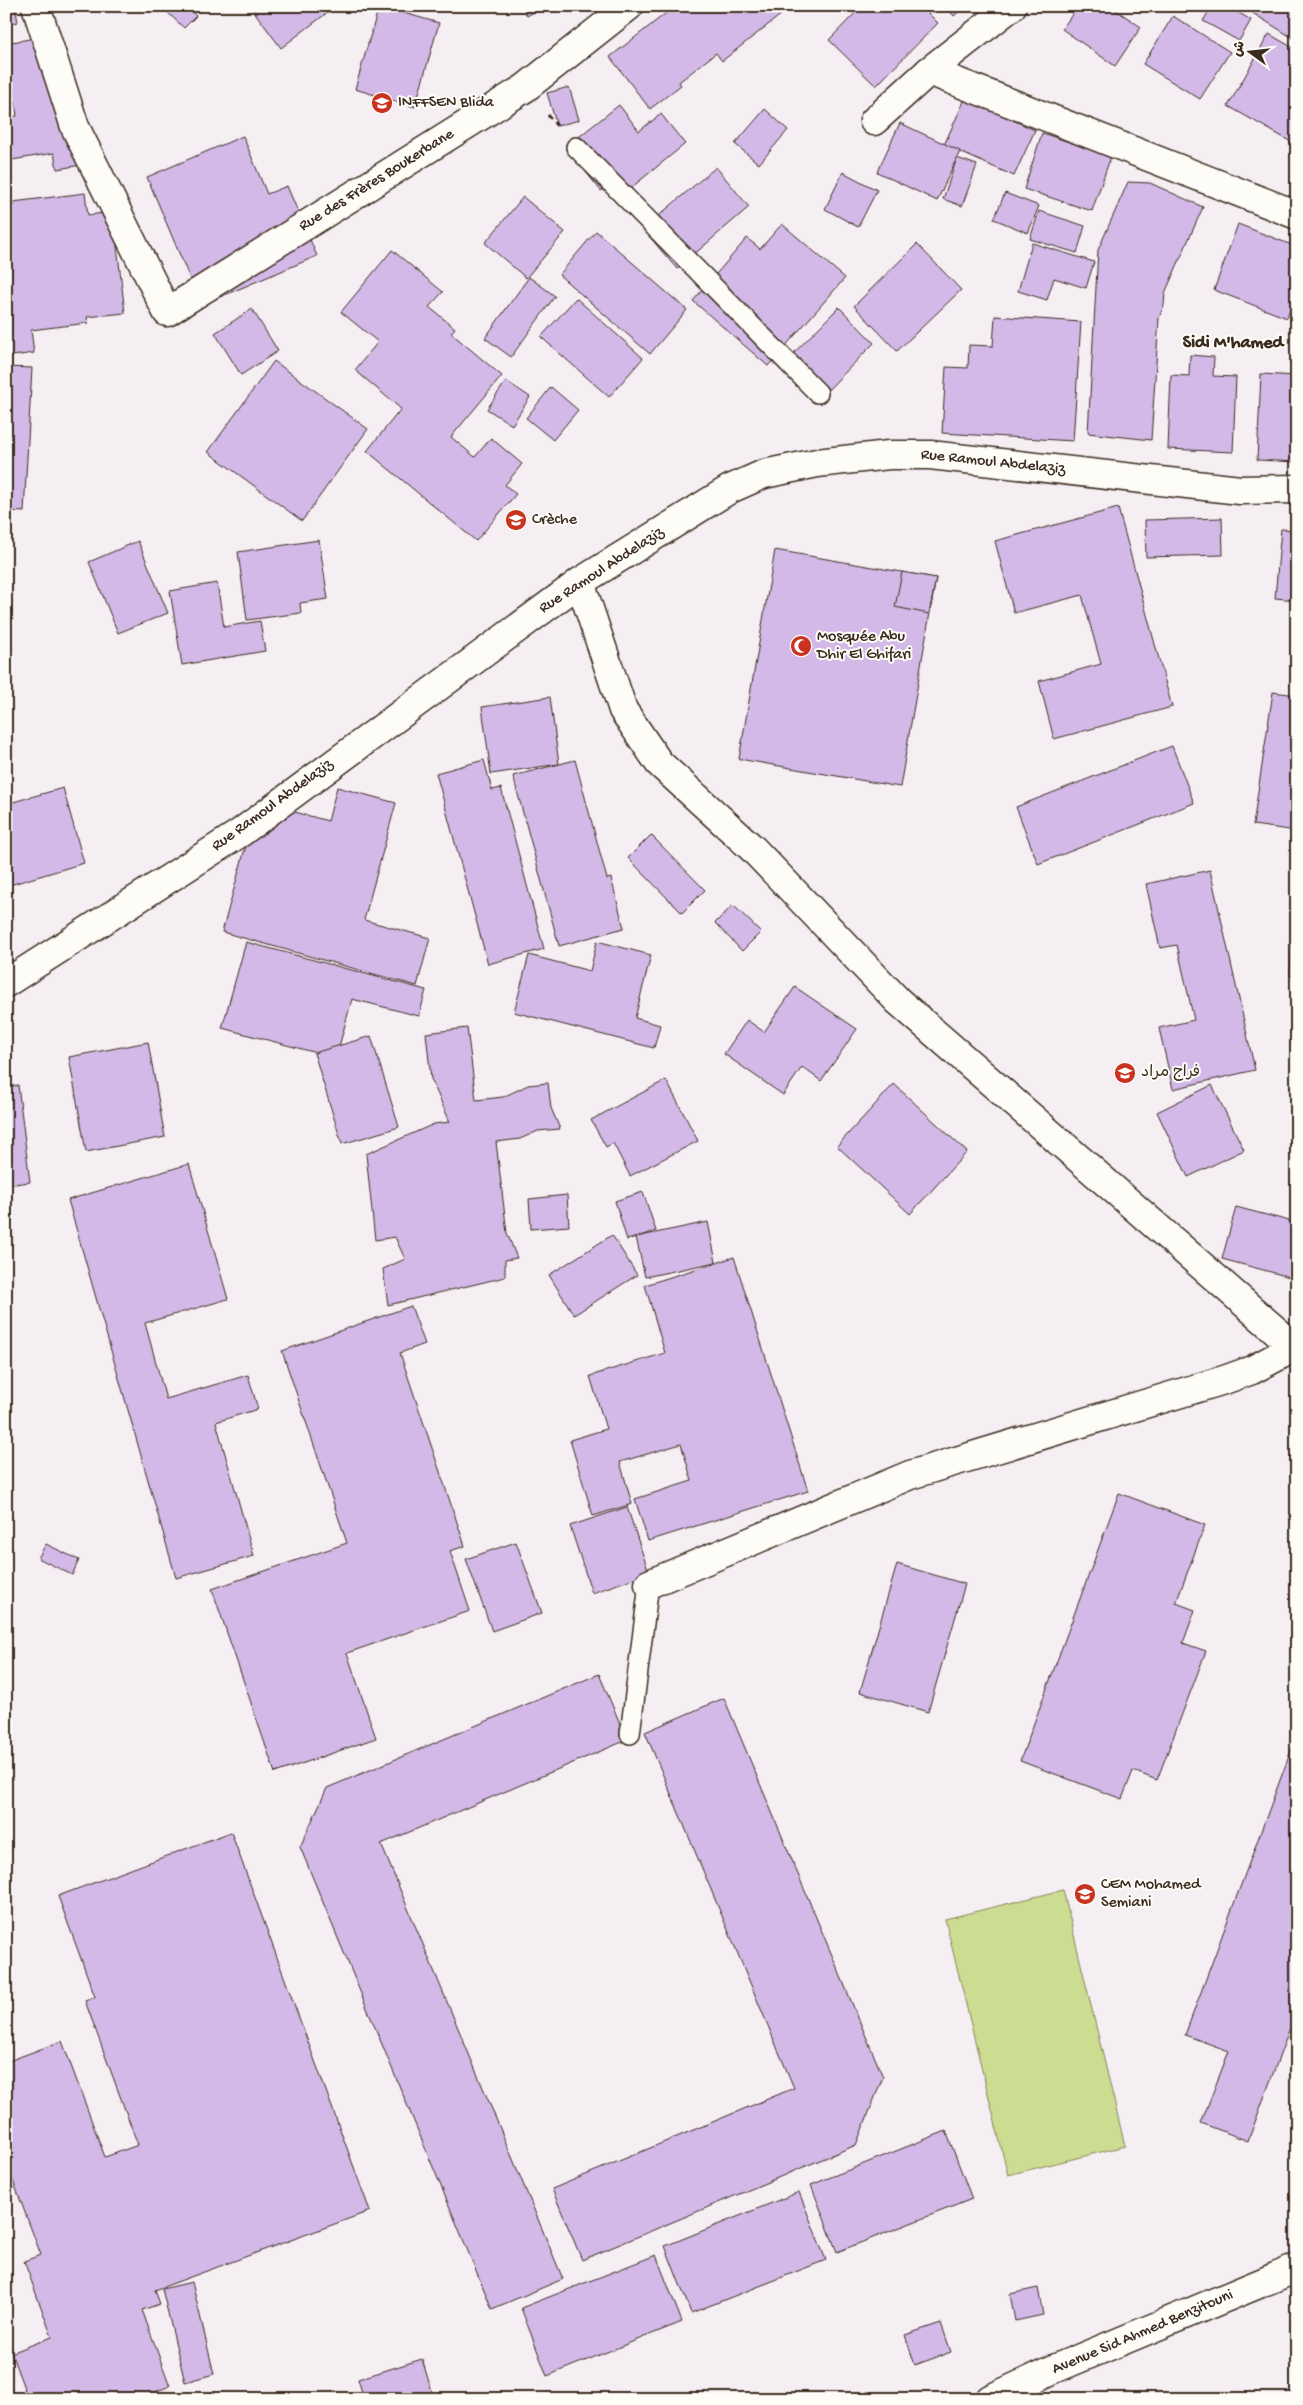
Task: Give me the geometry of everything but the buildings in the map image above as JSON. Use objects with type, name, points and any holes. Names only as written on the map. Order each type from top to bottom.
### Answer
[{"type":"street","name":"Rue des Frères Boukerbane","points":[[36,6],[75,127],[167,312],[524,88],[629,6]]},
{"type":"street","points":[[874,122],[929,71],[1012,6]]},
{"type":"street","points":[[929,71],[1297,215]]},
{"type":"street","name":"Rue Ramoul Abdelaziz","points":[[6,983],[240,832],[580,582],[730,490],[764,474],[817,462],[889,455],[930,456],[1240,490],[1297,488]]},
{"type":"street","points":[[580,582],[623,710],[659,763],[753,849],[898,1001],[1296,1348],[1252,1370],[1224,1380],[910,1475],[649,1584]]},
{"type":"street","name":"Avenue Sid Ahmed Benzitouni","points":[[990,2399],[1054,2369],[1297,2268]]},
{"type":"lane","points":[[576,147],[818,392]]},
{"type":"lane","points":[[630,1734],[649,1584]]},
{"type":"path","points":[[524,88],[576,147]]},
{"type":"green space","points":[[1063,1890],[1125,2146],[1008,2175],[945,1919]]},
{"type":"place","name":"INFFSEN Blida","points":[[382,103]]},
{"type":"place","name":"Crèche","points":[[516,520]]},
{"type":"place","name":"Mosquée Abu Dhir El Ghifari","points":[[801,646]]},
{"type":"place","name":"فراج مراد","points":[[1125,1073]]},
{"type":"place","name":"CEM Mohamed Semiani","points":[[1085,1894]]},
{"type":"district","name":"Sidi M'hamed","points":[[1233,343]]}]
